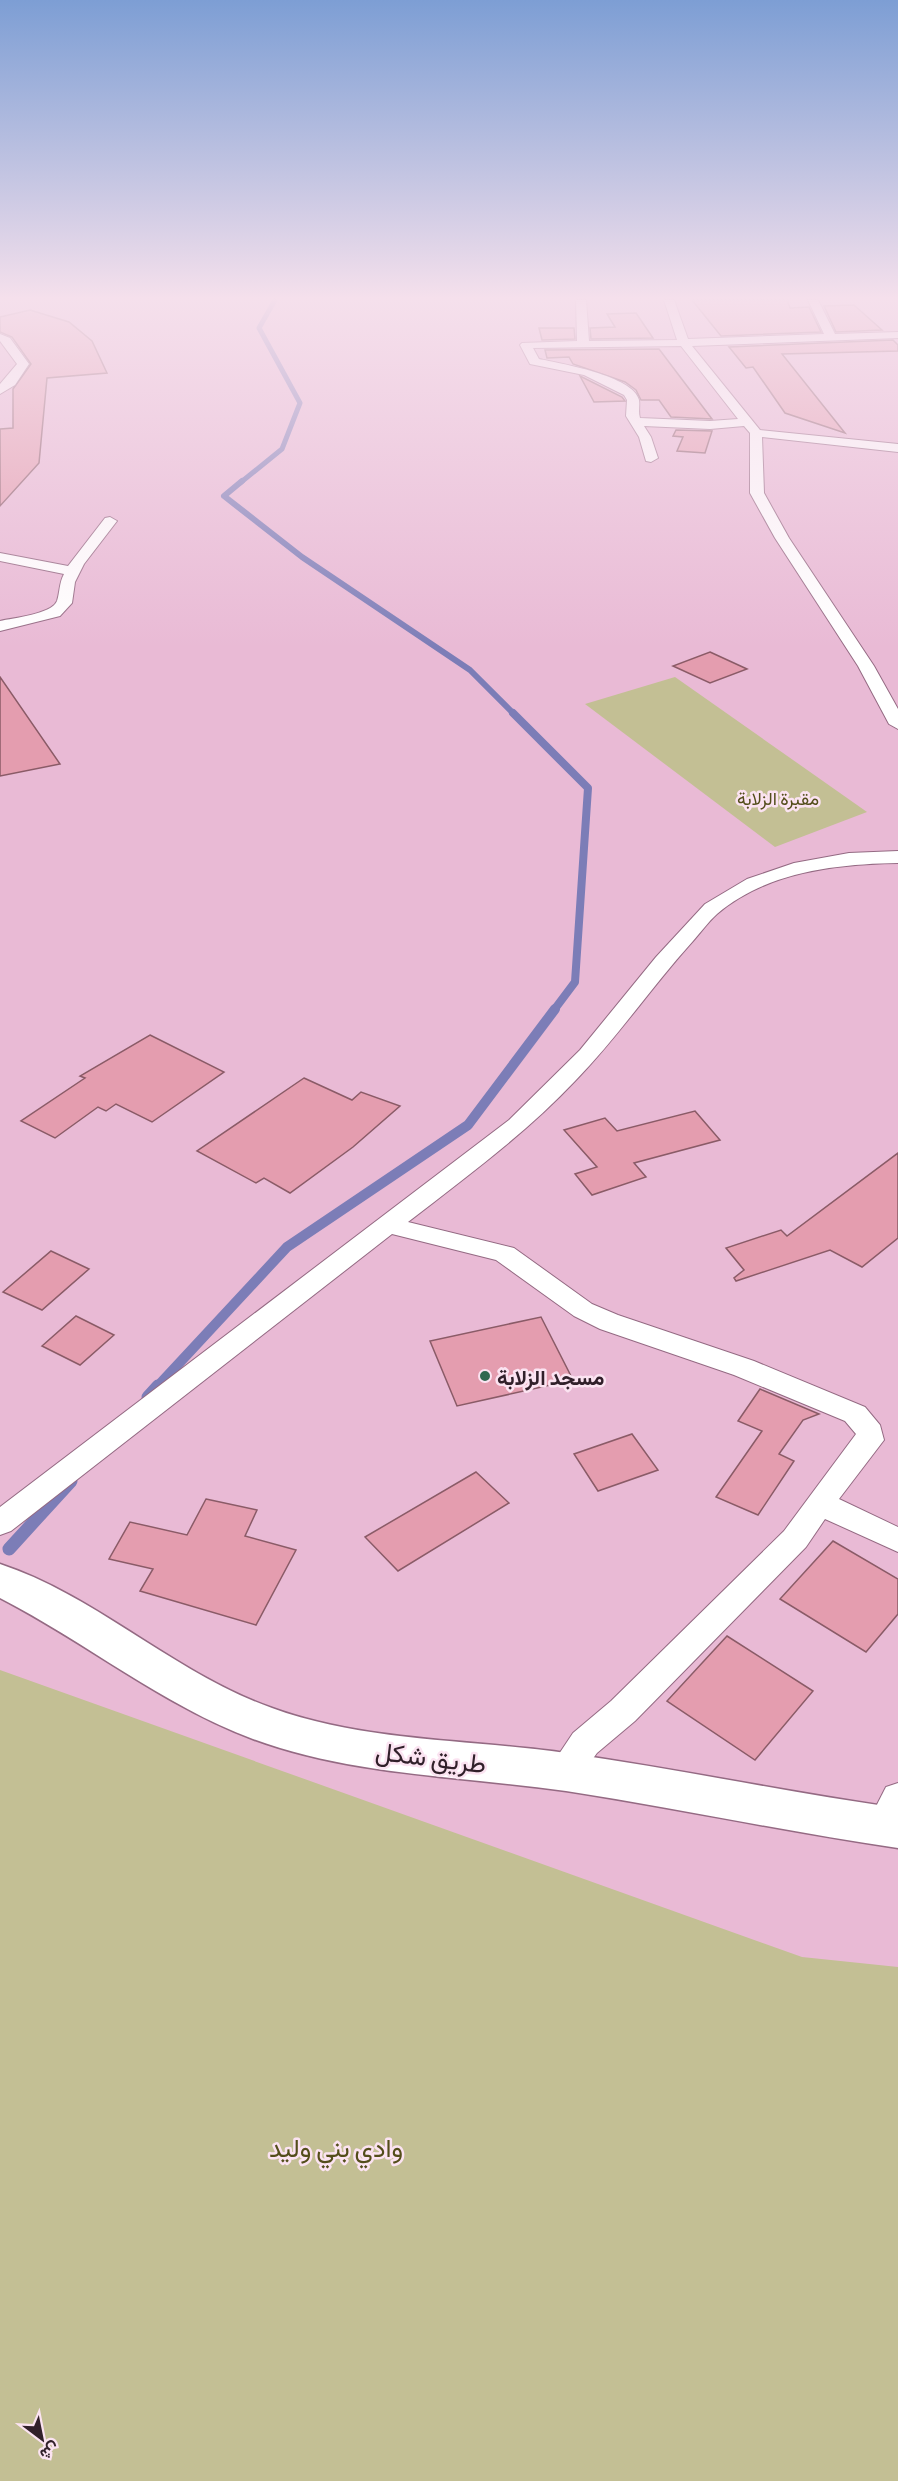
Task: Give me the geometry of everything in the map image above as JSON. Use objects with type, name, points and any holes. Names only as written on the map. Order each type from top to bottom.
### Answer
[{"type":"main road","name":"طريق شكل","points":[[0,1580],[43,1600],[204,1699],[264,1724],[324,1743],[564,1772],[893,1818]]},
{"type":"street","points":[[632,416],[637,422],[651,458]]},
{"type":"street","points":[[741,416],[751,428],[757,493],[782,538],[866,666],[898,724]]},
{"type":"street","points":[[637,422],[751,428],[898,448]]},
{"type":"street","points":[[0,626],[55,613],[64,603],[67,582],[73,571],[110,521]]},
{"type":"street","points":[[0,557],[73,571]]},
{"type":"street","points":[[0,1523],[517,1125],[556,1088],[597,1043],[659,964],[711,909],[738,892],[771,877],[814,864],[859,856],[898,857]]},
{"type":"street","points":[[388,1225],[505,1254],[583,1310],[609,1322],[744,1368],[855,1414],[870,1432],[870,1440],[819,1503],[795,1539],[623,1711],[585,1743],[564,1772]]},
{"type":"street","points":[[819,1503],[898,1540]]},
{"type":"green space","name":"مقبرة الزلابة","points":[[675,677],[867,812],[775,847],[585,704]]},
{"type":"green space","name":"وادي بني وليد","points":[[0,1670],[802,1957],[898,1967],[898,2481],[0,2481]]},
{"type":"building","points":[[13,416],[43,416],[39,463],[0,506],[0,429],[13,428]]},
{"type":"building","points":[[710,416],[712,419],[671,417]]},
{"type":"building","points":[[793,416],[831,416],[845,433]]},
{"type":"building","points":[[676,430],[712,431],[705,453],[677,451],[683,437],[673,436]]},
{"type":"building","points":[[710,652],[747,669],[710,683],[673,666]]},
{"type":"building","points":[[0,677],[60,764],[0,776]]},
{"type":"building","points":[[150,1035],[224,1072],[152,1122],[116,1104],[106,1111],[98,1107],[55,1138],[21,1121],[85,1078],[80,1076]]},
{"type":"building","points":[[304,1078],[352,1100],[361,1092],[400,1106],[353,1147],[290,1193],[264,1178],[256,1183],[197,1151]]},
{"type":"building","points":[[695,1111],[720,1140],[634,1163],[646,1177],[592,1195],[575,1174],[597,1167],[564,1130],[605,1118],[617,1131]]},
{"type":"building","points":[[898,1153],[898,1238],[862,1267],[830,1250],[736,1281],[734,1278],[744,1270],[726,1248],[781,1230],[787,1236]]},
{"type":"building","points":[[51,1251],[89,1269],[42,1310],[3,1292]]},
{"type":"building","points":[[76,1316],[114,1335],[80,1365],[42,1346]]},
{"type":"building","points":[[541,1317],[573,1380],[457,1406],[430,1341]]},
{"type":"building","points":[[760,1389],[819,1414],[803,1420],[779,1454],[794,1461],[758,1515],[716,1497],[762,1431],[738,1421]]},
{"type":"building","points":[[632,1434],[658,1470],[598,1491],[574,1454]]},
{"type":"building","points":[[476,1472],[509,1503],[398,1571],[365,1537]]},
{"type":"building","points":[[206,1499],[257,1510],[245,1536],[296,1550],[256,1625],[140,1591],[153,1569],[109,1559],[130,1522],[187,1535]]},
{"type":"building","points":[[833,1541],[898,1579],[898,1614],[866,1652],[780,1599]]},
{"type":"building","points":[[727,1636],[813,1691],[755,1760],[667,1701]]},
{"type":"waterway","points":[[240,483],[282,449],[295,416]]},
{"type":"waterway","points":[[242,481],[224,496],[302,557],[470,670],[588,788],[575,982],[554,1010]]},
{"type":"waterway","points":[[157,1387],[287,1247],[468,1125],[555,1009]]},
{"type":"waterway","points":[[148,1397],[158,1386]]},
{"type":"waterway","points":[[9,1549],[71,1481]]},
{"type":"place","name":"مسجد الزلابة","points":[[485,1376]]}]
